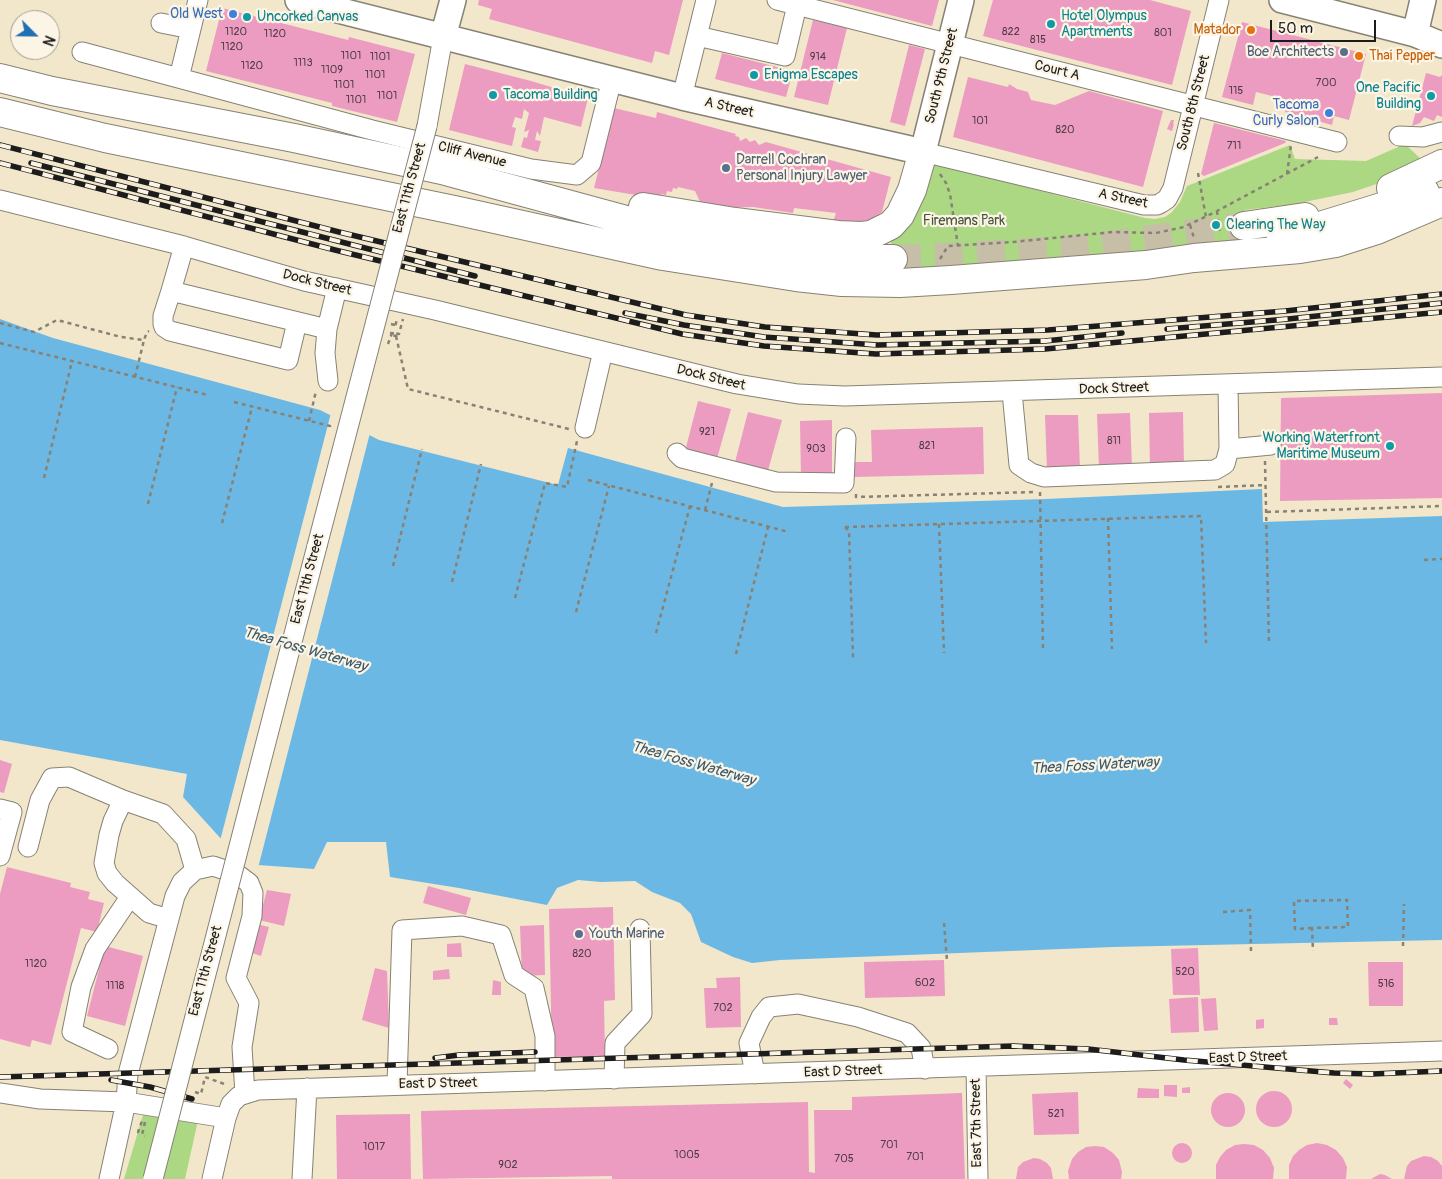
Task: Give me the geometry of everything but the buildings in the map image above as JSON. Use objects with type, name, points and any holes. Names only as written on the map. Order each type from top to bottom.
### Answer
[{"type":"highway","points":[[0,78],[52,91],[284,136],[471,178],[733,246],[817,256],[892,259]]},
{"type":"highway","points":[[0,112],[105,138],[454,210],[663,256],[796,277],[842,282],[900,283],[1146,265],[1194,258],[1318,246],[1357,237],[1377,230],[1442,202]]},
{"type":"highway","points":[[471,178],[736,222],[838,235],[861,236],[881,231],[891,225],[900,215],[912,190],[931,162]]},
{"type":"highway","points":[[1354,205],[1442,164]]},
{"type":"highway","points":[[1244,226],[1317,215],[1413,188],[1442,176]]},
{"type":"highway","points":[[1194,258],[1279,239],[1442,186]]},
{"type":"main road","name":"A Street","points":[[298,0],[931,162]]},
{"type":"main road","points":[[443,37],[453,0]]},
{"type":"main road","name":"South 9th Street","points":[[931,162],[950,44],[961,0]]},
{"type":"main road","points":[[1282,0],[1415,34],[1442,45]]},
{"type":"main road","points":[[1415,34],[1424,0]]},
{"type":"main road","points":[[1415,34],[1442,31]]},
{"type":"street","points":[[82,52],[112,52],[179,78],[198,0]]},
{"type":"street","points":[[682,97],[706,0]]},
{"type":"street","name":"Court A","points":[[777,0],[1336,142]]},
{"type":"street","name":"South 8th Street","points":[[1161,203],[1167,199],[1173,188],[1219,0]]},
{"type":"street","points":[[697,36],[785,56],[797,5]]},
{"type":"street","points":[[161,23],[191,29]]},
{"type":"street","name":"East 11th Street","points":[[153,1179],[426,126],[443,37]]},
{"type":"street","name":"Cliff Avenue","points":[[179,78],[372,130],[531,169],[577,176],[591,163],[612,79]]},
{"type":"street","points":[[1399,136],[1423,137],[1442,132]]},
{"type":"street","name":"A Street","points":[[931,162],[1144,205],[1157,205],[1161,203]]},
{"type":"street","name":"Dock Street","points":[[0,200],[184,246],[304,281],[736,384],[798,394],[845,396],[1012,392],[1442,377]]},
{"type":"street","points":[[184,246],[163,316],[164,327],[170,331],[288,360],[297,322]]},
{"type":"street","points":[[322,385],[328,329],[337,288]]},
{"type":"street","points":[[171,291],[328,329]]},
{"type":"street","points":[[577,431],[603,351]]},
{"type":"street","points":[[1012,392],[1019,465],[1031,473],[1040,476],[1054,476],[1215,470],[1225,464],[1229,450],[1228,385]]},
{"type":"street","points":[[677,453],[682,458],[716,468],[776,482],[844,483],[846,438]]},
{"type":"street","points":[[1229,450],[1268,446]]},
{"type":"street","points":[[28,847],[40,800],[52,778],[69,777],[123,800],[163,814],[179,829],[186,839],[195,870]]},
{"type":"street","points":[[123,800],[112,820],[104,863],[107,873],[130,897],[149,912],[169,919]]},
{"type":"street","points":[[0,809],[12,812],[0,856]]},
{"type":"street","points":[[108,1179],[126,1102],[128,1074],[175,896],[182,882],[195,870],[212,866],[237,874],[249,883],[253,892],[252,916],[236,978],[249,1004],[242,1047],[245,1094],[239,1096],[231,1104],[212,1179]]},
{"type":"street","points":[[108,1049],[72,1032],[81,987],[95,949],[130,897]]},
{"type":"street","points":[[397,1084],[402,930],[462,926],[501,935],[514,975],[534,988],[545,1036],[545,1081]]},
{"type":"street","points":[[614,1079],[615,1043],[642,1014],[640,928]]},
{"type":"street","points":[[755,1074],[749,1043],[762,1017],[770,1007],[798,1004],[858,1017],[907,1034],[921,1048],[925,1069]]},
{"type":"street","name":"East D Street","points":[[245,1094],[258,1090],[397,1084],[614,1079],[1442,1051]]},
{"type":"street","name":"East 7th Street","points":[[976,1067],[978,1179]]},
{"type":"street","points":[[302,1179],[307,1088]]},
{"type":"street","points":[[0,1093],[40,1099],[126,1102],[226,1118]]},
{"type":"path","points":[[1287,174],[1291,140]]},
{"type":"path","points":[[931,162],[946,183],[950,194],[958,246],[948,246],[939,262]]},
{"type":"path","points":[[1198,173],[1206,217]]},
{"type":"path","points":[[395,327],[398,317]]},
{"type":"path","points":[[403,318],[399,334],[392,333],[391,334],[397,334],[408,389],[577,431],[567,487],[545,483],[515,598]]},
{"type":"path","points":[[0,323],[34,332],[58,320],[121,337],[144,340]]},
{"type":"path","points":[[135,377],[147,332],[164,327]]},
{"type":"path","points":[[0,343],[208,395]]},
{"type":"path","points":[[44,478],[72,361]]},
{"type":"path","points":[[310,421],[322,385]]},
{"type":"path","points":[[148,504],[177,387]]},
{"type":"path","points":[[234,402],[330,426],[328,435]]},
{"type":"path","points":[[222,523],[252,407]]},
{"type":"path","points":[[1268,446],[1266,485],[1269,644]]},
{"type":"path","points":[[393,566],[422,449]]},
{"type":"path","points":[[452,582],[481,464]]},
{"type":"path","points":[[706,510],[716,468]]},
{"type":"path","points":[[1040,476],[1043,650]]},
{"type":"path","points":[[588,480],[789,532]]},
{"type":"path","points":[[576,612],[609,486]]},
{"type":"path","points":[[656,633],[690,506]]},
{"type":"path","points":[[1267,512],[1442,506]]},
{"type":"path","points":[[853,658],[849,531],[845,528],[1201,516],[1206,642]]},
{"type":"path","points":[[1108,518],[1112,649]]},
{"type":"path","points":[[939,524],[944,653]]},
{"type":"path","points":[[736,654],[768,526]]},
{"type":"path","points":[[1424,560],[1442,559]]},
{"type":"path","points":[[1347,900],[1348,926],[1312,928],[1294,929],[1294,901],[1347,900]]},
{"type":"path","points":[[1403,946],[1404,904]]},
{"type":"path","points":[[1223,912],[1250,910],[1252,951]]},
{"type":"path","points":[[944,923],[947,961]]},
{"type":"path","points":[[1312,928],[1313,951]]},
{"type":"path","points":[[195,1092],[201,1094],[205,1077],[220,1081]]},
{"type":"path","points":[[138,1132],[142,1121],[145,1122],[142,1135],[145,1136]]},
{"type":"green space","name":"Firemans Park","points":[[1405,144],[1422,160],[1397,177],[1353,192],[1295,204],[1245,210],[1238,242],[1175,251],[901,272],[890,240],[933,163],[1155,219],[1165,217],[1172,212],[1180,202],[1187,186],[1290,145],[1295,159],[1366,161]]},
{"type":"green space","points":[[148,1098],[201,1107],[185,1179],[124,1179]]},
{"type":"water","name":"Thea Foss Waterway","points":[[0,319],[53,338],[320,410],[379,440],[558,485],[568,448],[783,507],[1046,499],[1262,489],[1263,522],[1442,516],[1442,940],[1113,947],[780,960],[752,963],[733,957],[701,942],[691,914],[680,903],[652,892],[635,881],[601,882],[578,880],[557,888],[547,905],[390,877],[386,842],[327,842],[314,869],[244,864],[183,797],[187,774],[0,740]]},
{"type":"pier","points":[[331,413],[370,433],[258,868],[244,867],[220,841]]},
{"type":"tunnel","points":[[893,259],[1080,249],[1244,226]]},
{"type":"railway","points":[[0,145],[339,232],[686,315],[765,327],[877,335],[1048,330],[1285,311],[1442,294]]},
{"type":"railway","points":[[0,163],[335,250],[682,334],[764,346],[876,354],[1045,349],[1442,312]]},
{"type":"railway","points":[[31,163],[475,276]]},
{"type":"railway","points":[[1167,329],[1442,303]]},
{"type":"railway","points":[[625,313],[684,325],[764,337],[877,345],[1045,341],[1122,333]]},
{"type":"railway","points":[[0,1077],[1013,1046],[1088,1049],[1184,1060],[1334,1073],[1372,1074],[1442,1071]]},
{"type":"railway","points":[[435,1058],[459,1055],[535,1052]]},
{"type":"railway","points":[[111,1080],[150,1087],[192,1099]]},
{"type":"place","name":"Old West","points":[[233,14]]},
{"type":"place","name":"Uncorked Canvas","points":[[247,17]]},
{"type":"place","name":"Hotel Olympus Apartments","points":[[1051,24]]},
{"type":"place","name":"Matador","points":[[1251,30]]},
{"type":"place","name":"Boe Architects","points":[[1344,52]]},
{"type":"place","name":"Thai Pepper","points":[[1359,56]]},
{"type":"place","name":"Enigma Escapes","points":[[754,75]]},
{"type":"place","name":"Tacoma Building","points":[[493,95]]},
{"type":"place","name":"One Pacific Building","points":[[1431,96]]},
{"type":"place","name":"Tacoma Curly Salon","points":[[1329,113]]},
{"type":"place","name":"Darrell Cochran Personal Injury Lawyer","points":[[726,168]]},
{"type":"place","name":"Clearing The Way","points":[[1216,225]]},
{"type":"place","name":"Working Waterfront Maritime Museum","points":[[1390,446]]},
{"type":"place","name":"Youth Marine","points":[[579,934]]}]
